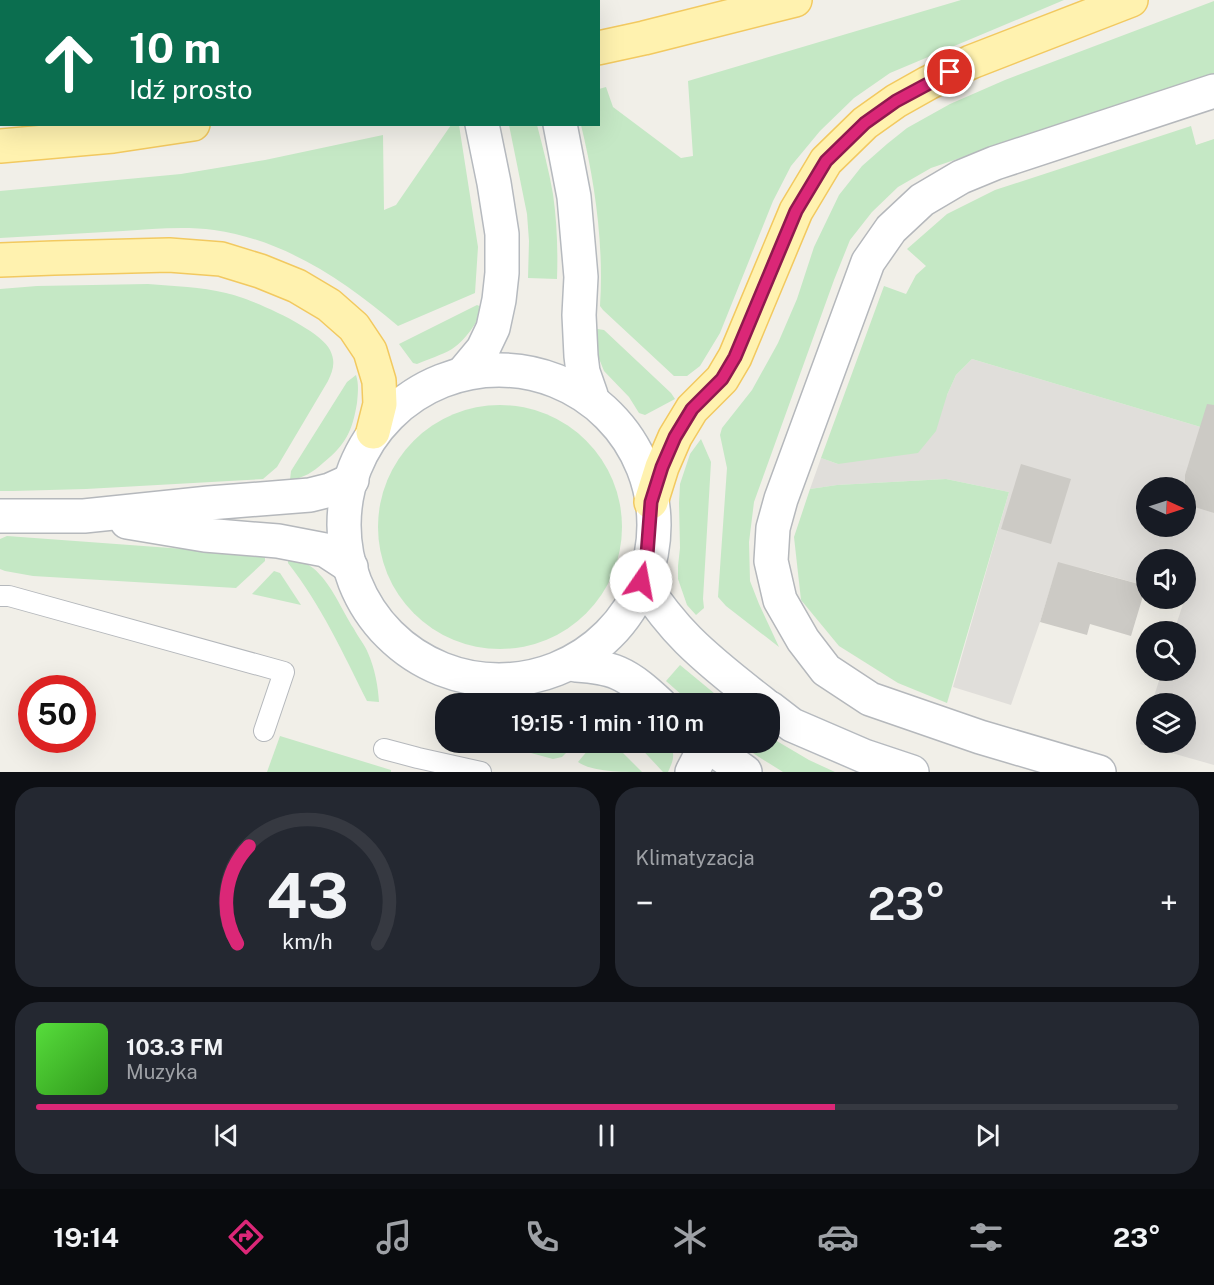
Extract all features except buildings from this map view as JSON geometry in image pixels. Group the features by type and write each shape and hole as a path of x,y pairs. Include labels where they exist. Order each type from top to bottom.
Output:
{"main road":[{"path":"600,48 795,0"},
{"path":"0,260 170,255 220,259 260,271 297,286 329,305 354,327 370,351 379,381 380,404 373,432 352,480 346,505 345,533 359,594 376,621 398,644 424,662 457,676 488,680 525,679 550,675 576,665 596,649 614,631 629,608 641,581 647,555 651,502 662,467 675,437 692,409 722,379 735,357 796,211 826,161 865,123 896,101 928,83 971,62 1131,0"},
{"path":"1099,772 980,737 870,699 826,670 803,640 780,600 771,561 773,528 784,491 868,262 891,229 922,200 961,177 995,163 1214,91"},
{"path":"0,146 113,136 180,126"},
{"path":"463,373 483,349 493,328 502,273 502,234 482,126"},
{"path":"560,126 574,197 581,277 579,315 581,356 583,372 591,395"},
{"path":"373,432 397,407 419,391 463,373 490,368 535,371 564,381 591,395 611,413 630,437 642,465 651,502"},
{"path":"0,516 84,516 209,502 310,495 330,490 352,480"},
{"path":"84,516 205,535 278,542 325,550 351,567"},
{"path":"641,581 661,610 688,640 750,693"},
{"path":"576,665 618,673 648,693"},
{"path":"780,716 792,725 864,756 912,772"},
{"path":"700,753 745,772"}],"lane":[{"path":"0,596 9,596 284,672 264,731"},
{"path":"384,748 481,772"}],"shaded area":[{"path":"972,359 1214,431 1214,765 1172,753 1196,753 1196,693 1155,693 1159,681 1196,681 1196,621 1177,621 1181,609 1196,609 1196,549 1136,549 1136,583 1089,570 1083,591 1052,583 1011,705 953,687 1009,492 946,479 837,485 810,489 821,458 838,464 947,395 956,375"}],"green space":[{"path":"961,0 1064,0 890,73 854,98 820,131 791,166 773,201 720,333 700,366 687,376 674,376 600,306 601,260 597,214 581,126 600,126 600,89 606,87 613,107 681,158 693,156 688,81"},
{"path":"1214,1 1214,74 931,168 898,187 872,212 850,240 754,502 749,542 750,581 779,647 726,606 718,597 727,468 720,435 722,428 752,390 778,343 797,299 814,247 839,195 862,166 887,144 907,128 950,104 1005,80"},
{"path":"450,126 459,126 478,247 475,293 398,326 357,293 313,265 265,243 240,235 214,230 180,228 0,238 0,191 181,174 265,160 383,135 384,210 396,205"},
{"path":"509,126 537,126 553,194 557,237 557,279 528,278 527,214"},
{"path":"1191,126 1196,145 1214,139 1214,431 972,359 956,375 936,431 918,453 838,464 821,458 884,286 906,294 916,275 926,266 907,249 947,214 995,190"},
{"path":"148,284 207,289 251,301 299,324 324,342 330,350 333,366 328,381 277,467 263,479 86,489 0,491 0,289"},
{"path":"477,305 484,308 474,325 467,336 448,351 417,364 413,363 399,344"},
{"path":"591,328 604,330 675,399 645,415 639,413 629,397 604,371 594,346"},
{"path":"356,375 357,403 347,437 337,450 316,469 290,480 291,471 347,382"},
{"path":"500,405 524,408 547,415 568,426 586,441 601,459 612,480 619,503 622,527 619,551 612,574 601,595 586,613 568,628 547,639 524,646 500,649 476,646 453,639 432,628 414,613 399,595 388,574 381,551 378,527 381,503 388,480 399,459 414,441 432,426 453,415 476,408"},
{"path":"701,439 711,462 704,608 696,615 687,605 678,579 679,503 680,484 690,454"},
{"path":"946,479 1009,492 947,703 898,683 839,646 801,600 794,537 810,489 837,485"},
{"path":"7,536 265,555 265,561 236,588 33,576 0,569 0,539"},
{"path":"288,556 313,568 331,589 368,653 376,678 379,702 367,701 321,612 288,563"},
{"path":"274,571 280,573 301,605 252,594"},
{"path":"680,665 714,693 680,693 666,681"},
{"path":"280,736 391,770 391,772 267,772"},
{"path":"780,743 835,772 783,772 754,753 780,753"},
{"path":"531,753 566,753 562,757 553,759"},
{"path":"586,753 623,753 642,772 599,770 578,762"},
{"path":"645,753 673,753 668,772 663,772"}],"route":[{"path":"641,581 650,533 651,502 662,467 675,437 692,409 722,379 735,357 796,211 826,161 865,123 896,101 950,72"}]}
